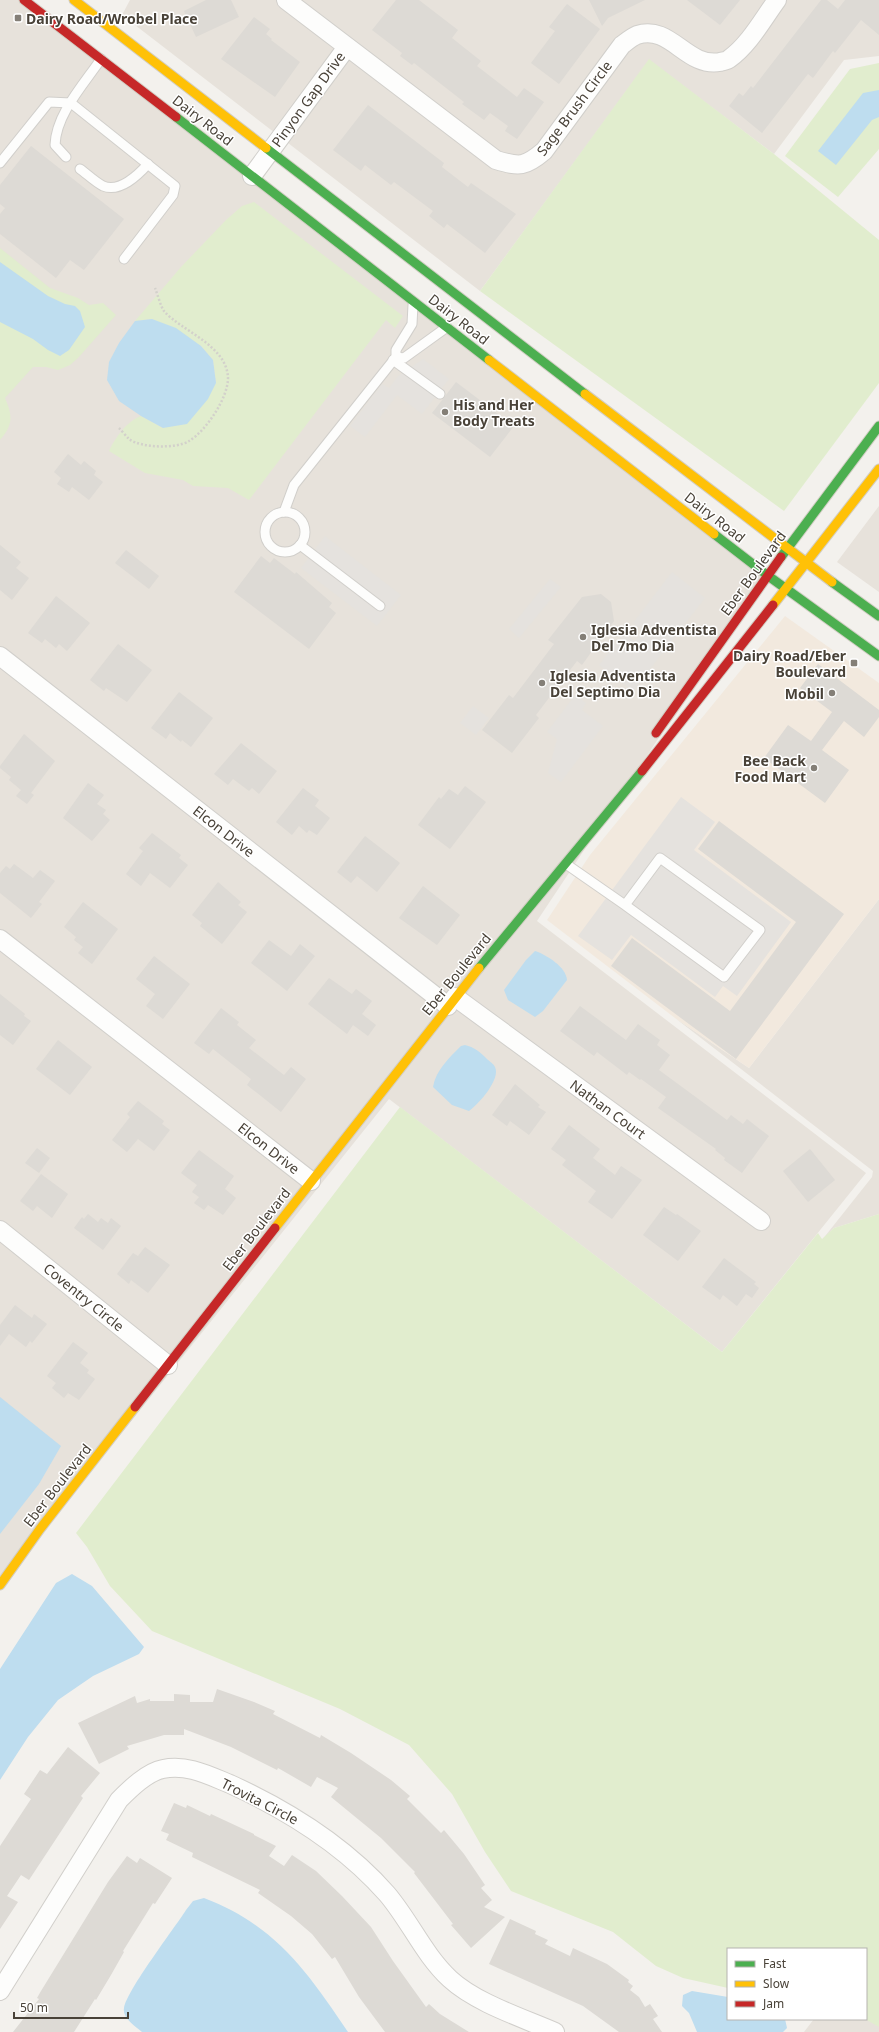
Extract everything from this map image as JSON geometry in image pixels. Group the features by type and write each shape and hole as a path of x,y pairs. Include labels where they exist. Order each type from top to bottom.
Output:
{"street":[{"name":"Dairy Road","path":"24,0 767,575 879,656"},
{"name":"Dairy Road","path":"74,0 269,152 806,564 879,616"},
{"name":"Sage Brush Circle","path":"286,0 496,160 515,166 531,162 544,151 622,45 637,35 654,33 669,39 695,59 714,63 728,60 742,46 777,0"},
{"name":"Pinyon Gap Drive","path":"252,176 347,47"},
{"name":"Eber Boulevard","path":"648,743 767,575 879,426"},
{"name":"Eber Boulevard","path":"0,1585 40,1529 451,1001 674,732 879,469"},
{"name":"Elcon Drive","path":"0,656 451,1001"},
{"name":"Eber Boulevard","path":"539,894 616,787"},
{"name":"Elcon Drive","path":"0,939 311,1181"},
{"name":"Nathan Court","path":"451,1001 761,1221"},
{"name":"Coventry Circle","path":"0,1230 168,1365"},
{"name":"Trovita Circle","path":"0,1990 119,1800 139,1781 162,1769 195,1770 264,1799 314,1829 350,1856 388,1895 430,1957 460,1988 555,2032"}],"lane":[{"path":"66,157 55,145 56,132 71,103 101,59"},
{"path":"0,163 48,102 71,103 175,186 173,195 124,259"},
{"path":"80,169 103,186 118,187 136,177 148,164"},
{"path":"284,512 294,485 395,359 396,350 412,324 413,301"},
{"path":"395,359 404,358 447,327"},
{"path":"395,359 440,394"},
{"path":"284,512 297,516 302,521 305,534 300,545 294,550 281,552 275,550 266,540 265,527 272,516 284,512"},
{"path":"300,545 380,606"},
{"path":"564,863 724,977 760,930 660,858 625,905"}],"path":[{"path":"119,428 130,440 146,445 171,446 189,441 211,420 223,399 228,377 223,360 207,343 164,311 155,288"}],"shaded area":[{"path":"0,0 24,0 767,575 537,921 866,1173 722,1352 389,1099 0,1585"},
{"path":"130,0 879,0 879,56 844,60 774,154 649,60 480,291 122,15"},
{"path":"423,359 449,379 422,414 397,395 365,437 350,426 382,384 389,388 398,376"},
{"path":"879,506 879,592 837,562"},
{"path":"325,536 401,595 377,626 301,568"},
{"path":"672,572 705,598 633,691 599,665 624,633 635,641 643,631 633,623"},
{"path":"550,579 561,587 519,638 509,629"},
{"path":"785,616 879,683 879,899 749,1068 675,1018 547,920 590,855"},
{"path":"575,695 586,703 582,710 603,726 561,782 548,773 557,739 547,732"},
{"path":"473,706 489,718 476,735 460,723"},
{"path":"681,797 715,822 694,850 791,922 737,996 723,986 715,997 631,935 612,960 578,936"},
{"path":"879,899 879,1214 834,1228 822,1240 872,1177 873,1171 675,1018 749,1068"},
{"path":"879,1937 879,2032 804,2032 813,2020 867,2020"}],"green space":[{"path":"649,59 774,154 879,240 879,383 784,511 480,291"},
{"path":"879,63 879,149 838,197 785,156 850,69"},
{"path":"254,202 403,316 395,328 386,320 249,500 228,488 193,486 183,480 145,473 109,451 122,430 136,418 141,416 163,428 216,383 213,360 201,346 152,319 135,321 181,267 226,220 242,206"},
{"path":"0,248 50,288 78,298 89,305 103,303 116,315 70,365 58,370 46,367 33,367 5,398 9,410 10,420 7,430 0,440"},
{"path":"400,1107 722,1352 818,1233 822,1239 834,1228 879,1214 879,2027 867,2020 867,1948 727,1948 727,1988 683,1978 656,1966 613,1932 511,1891 485,1852 452,1794 409,1745 340,1709 152,1631 110,1586 87,1547 76,1533"}],"water":[{"path":"879,90 879,117 872,120 836,165 818,151 863,93"},
{"path":"0,262 48,296 65,304 75,306 80,311 85,327 69,350 60,356 48,350 33,339 0,322"},
{"path":"152,319 176,328 201,346 213,360 216,383 208,399 187,424 163,428 141,416 119,401 107,380 109,362 119,343 135,321"},
{"path":"535,951 545,955 560,966 566,975 567,980 543,1011 535,1017 508,1000 504,990 526,960"},
{"path":"465,1045 474,1048 494,1065 496,1072 495,1078 488,1091 469,1111 452,1105 433,1087 440,1070 461,1046"},
{"path":"0,1397 61,1446 39,1484 0,1534"},
{"path":"72,1574 92,1586 144,1647 139,1654 93,1676 58,1700 28,1737 0,1780 0,1669 56,1583"},
{"path":"204,1898 229,1909 251,1922 270,1936 303,1970 348,2032 142,2032 133,2024 125,2015 124,2008 133,1988 193,1901"},
{"path":"692,1991 727,1997 727,2020 785,2020 787,2028 783,2032 697,2032 689,2013 682,2006 683,1995"}],"building":[{"path":"206,0 231,0 239,17 196,37 184,11"},
{"path":"396,0 419,0 458,30 452,38 481,61 477,66 517,97 524,88 544,102 517,139 505,131 508,126 490,113 484,120 462,104 464,102 414,63 412,65 400,56 402,53 372,30"},
{"path":"589,0 645,0 608,18 602,26"},
{"path":"687,0 740,0 720,25"},
{"path":"821,0 827,0 838,9 845,0 879,0 879,35 861,20 835,53 833,51 813,78 808,74 762,133 729,106 739,93 743,96 751,86 753,88"},
{"path":"567,4 600,29 559,84 531,63 555,31 549,27"},
{"path":"254,17 270,29 266,34 272,39 271,40 300,62 275,97 221,59"},
{"path":"368,105 444,163 442,167 468,187 471,183 516,214 485,253 447,224 444,228 429,216 433,211 394,182 391,185 365,165 361,171 333,150"},
{"path":"31,146 124,219 84,270 70,260 56,278 0,234 0,214 5,208 0,204 0,185"},
{"path":"456,382 514,426 490,457 432,413"},
{"path":"68,454 81,465 84,461 96,471 94,475 103,482 89,500 72,487 69,492 57,484 61,478 54,472"},
{"path":"0,545 21,562 16,568 29,578 12,600 0,590"},
{"path":"126,550 159,576 149,589 115,563"},
{"path":"261,556 270,563 274,558 295,574 296,572 332,603 329,607 336,613 309,649 234,592"},
{"name":"Iglesia Adventista Del Septimo Dia","path":"601,594 611,602 614,621 582,665 577,661 536,715 539,718 512,753 482,730 509,695 513,698 554,644 548,640 582,597"},
{"path":"56,596 90,623 67,651 59,644 56,648 45,639 42,643 28,633"},
{"path":"118,644 152,670 127,702 106,688 104,691 90,680"},
{"path":"818,664 879,710 879,717 864,737 844,721 822,750 849,770 825,803 764,758 788,725 811,741 832,712 800,688"},
{"path":"179,692 213,718 191,747 182,740 181,742 170,733 166,739 151,728"},
{"path":"24,734 55,761 31,793 34,795 27,804 16,796 21,790 9,780 11,777 0,768"},
{"path":"241,743 277,771 259,794 252,788 249,791 233,779 228,785 214,774"},
{"path":"88,783 104,795 97,804 106,810 103,814 110,820 92,841 63,818"},
{"path":"465,786 486,802 450,849 418,825 439,797 441,799 449,789 458,795"},
{"path":"303,788 319,800 315,806 330,818 317,835 309,830 307,833 299,826 292,835 276,822"},
{"path":"719,821 844,914 736,1059 611,966 632,938 730,1011 796,922 698,849"},
{"path":"152,833 181,855 179,858 188,865 170,888 150,873 141,886 126,874 143,851 139,848"},
{"path":"365,836 400,863 377,892 357,876 351,883 337,872"},
{"path":"14,864 33,878 40,870 55,881 39,902 42,904 31,918 0,893 0,873 6,866 10,869"},
{"path":"218,882 241,902 238,905 247,912 222,944 200,926 202,923 192,915"},
{"path":"423,886 460,915 437,945 399,918"},
{"path":"83,902 118,929 92,964 78,953 83,947 74,940 76,937 64,927"},
{"path":"269,940 291,956 300,944 315,956 287,991 251,963"},
{"path":"154,956 190,984 163,1019 146,1006 155,994 136,979"},
{"path":"329,978 352,994 356,989 372,1001 362,1014 376,1025 368,1036 353,1025 347,1034 308,1004"},
{"path":"0,994 25,1014 24,1016 31,1021 13,1045 0,1035"},
{"path":"580,1006 626,1040 638,1024 660,1040 657,1045 670,1055 659,1070 727,1120 731,1115 743,1124 747,1119 769,1136 742,1173 724,1160 725,1158 715,1150 716,1149 658,1108 666,1097 629,1072 627,1075 597,1052 594,1056 560,1031"},
{"path":"221,1008 239,1022 237,1025 256,1040 249,1048 284,1075 291,1067 306,1079 281,1112 247,1085 251,1079 213,1049 209,1054 194,1043"},
{"path":"58,1040 92,1067 70,1095 36,1069"},
{"path":"515,1084 540,1105 538,1107 546,1112 529,1135 510,1121 507,1126 492,1115"},
{"path":"138,1101 164,1121 162,1124 170,1130 154,1151 138,1139 127,1152 112,1140 130,1117 127,1114"},
{"path":"569,1125 600,1149 593,1158 615,1175 621,1166 642,1180 612,1219 588,1202 596,1191 562,1165 566,1160 551,1149"},
{"path":"37,1148 50,1158 39,1173 25,1163"},
{"path":"810,1149 835,1180 808,1202 783,1171"},
{"path":"199,1150 234,1176 225,1189 236,1198 223,1215 208,1205 204,1210 194,1203 199,1197 192,1192 197,1185 181,1173"},
{"path":"41,1174 68,1194 52,1218 37,1206 33,1211 20,1201"},
{"path":"664,1207 676,1215 677,1214 701,1231 678,1261 643,1235"},
{"path":"88,1214 98,1222 101,1218 108,1223 111,1218 121,1226 103,1250 74,1228 82,1217 84,1219"},
{"path":"145,1247 170,1265 148,1293 131,1280 129,1284 117,1274 133,1253 138,1256"},
{"path":"724,1258 756,1282 754,1284 759,1288 752,1298 746,1294 737,1306 723,1295 720,1300 702,1287"},
{"path":"15,1305 32,1318 34,1314 47,1324 32,1343 30,1341 26,1347 9,1334 0,1346 0,1325"},
{"path":"73,1342 88,1353 80,1363 89,1370 87,1373 95,1379 79,1400 68,1393 64,1398 52,1388 56,1383 47,1376"},
{"path":"217,1689 275,1711 273,1714 320,1738 321,1735 391,1780 410,1796 407,1799 441,1833 444,1830 464,1854 485,1885 481,1888 492,1900 484,1907 505,1917 471,1948 451,1925 453,1924 414,1873 415,1872 381,1838 331,1797 338,1788 317,1777 311,1787 278,1768 277,1770 231,1747 184,1729 184,1735 164,1735 127,1746 129,1749 99,1764 78,1723 135,1696 137,1703 150,1699 150,1701 174,1701 174,1694 190,1695 190,1702 213,1702"},
{"path":"68,1747 100,1773 81,1796 83,1798 29,1880 21,1875 7,1896 18,1902 0,1929 0,1846 31,1799 24,1794 40,1770 47,1774"},
{"path":"174,1803 186,1808 187,1805 210,1816 211,1814 276,1846 269,1856 284,1866 292,1855 316,1871 371,1927 426,2007 429,2004 440,2014 469,2032 385,2032 359,1997 335,1957 332,1959 312,1934 291,1916 258,1893 260,1890 192,1857 193,1853 166,1840 169,1834 161,1831"},
{"path":"127,1856 137,1863 140,1858 172,1878 155,1904 153,1903 123,1951 124,1952 96,2000 95,1999 74,2032 13,2032 39,1999 37,1998 41,1991 108,1882"},
{"path":"510,1919 536,1931 535,1934 548,1940 545,1944 570,1956 573,1948 607,1964 629,1980 628,1982 633,1986 630,1990 639,1997 645,2007 650,2004 658,2016 653,2019 662,2032 619,2032 583,2006 489,1964"}],"traffic: fast":[{"path":"176,117 489,360"},
{"path":"266,148 585,394"},
{"path":"781,557 879,426"},
{"path":"714,534 767,575 879,656"},
{"path":"832,582 879,616"},
{"path":"479,968 642,771"}],"traffic: slow":[{"path":"74,0 266,148"},
{"path":"489,360 714,534"},
{"path":"585,394 832,582"},
{"path":"773,605 879,469"},
{"path":"275,1228 479,968"},
{"path":"0,1585 40,1529 135,1407"}],"traffic: jam":[{"path":"24,0 176,117"},
{"path":"656,733 781,557"},
{"path":"642,771 773,605"},
{"path":"135,1407 275,1228"}],"place":[{"name":"Dairy Road/Wrobel Place","path":"18,18"},
{"name":"His and Her Body Treats","path":"445,412"},
{"name":"Iglesia Adventista Del 7mo Dia","path":"583,637"},
{"name":"Dairy Road/Eber Boulevard","path":"854,663"},
{"name":"Iglesia Adventista Del Septimo Dia","path":"542,683"},
{"name":"Mobil","path":"832,693"},
{"name":"Bee Back Food Mart","path":"814,768"}]}
